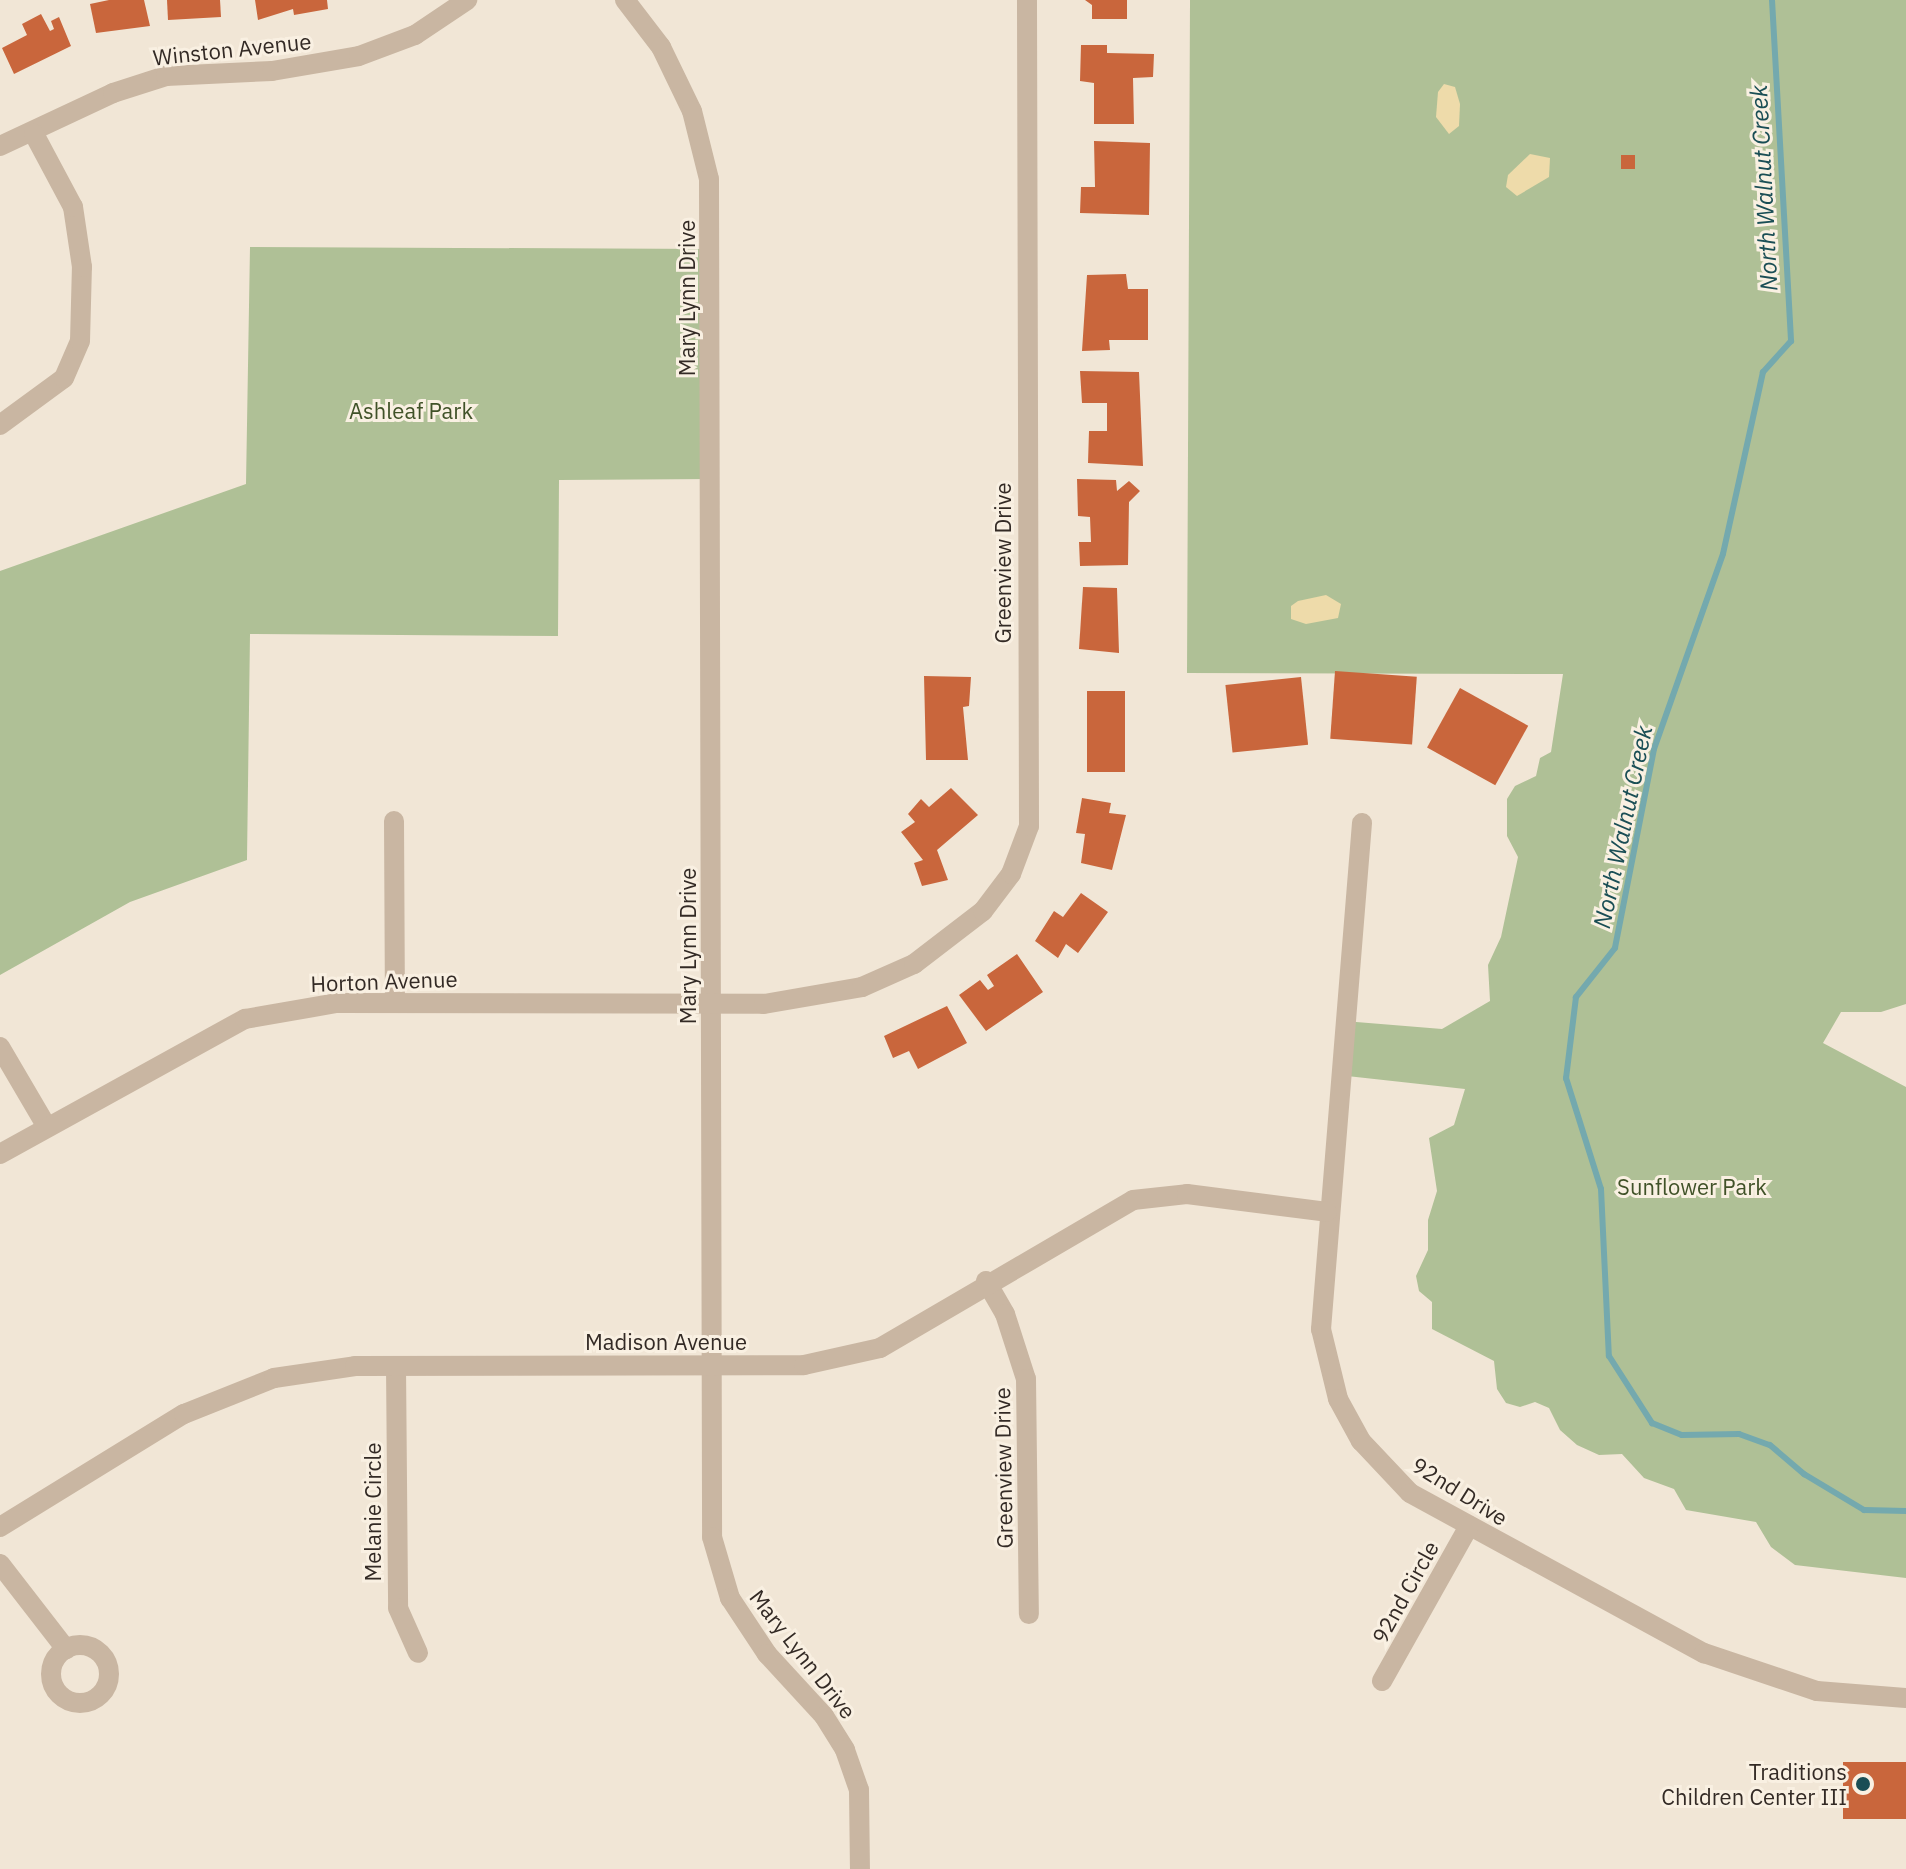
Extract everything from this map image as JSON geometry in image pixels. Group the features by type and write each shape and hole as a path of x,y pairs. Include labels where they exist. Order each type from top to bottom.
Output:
{"street":[{"name":"Winston Avenue","path":"0,146 34,134 113,93 166,76 272,71 359,56 415,35 467,0"},
{"name":"Mary Lynn Drive","path":"625,0 661,47 692,111 709,179 711,1366 716,1558 730,1598 767,1654 824,1716 845,1750 859,1790 860,1869"},
{"name":"Greenview Drive","path":"804,998 862,987 914,964 962,931 1011,874 1029,826 1027,0"},
{"path":"0,425 64,378 80,341 82,267 73,207 34,134"},
{"path":"394,821 395,1002"},
{"name":"92nd Drive","path":"1362,823 1327,1212 1321,1329 1338,1399 1361,1441 1392,1477 1469,1526 1704,1653 1771,1679 1827,1692 1906,1698"},
{"name":"Horton Avenue","path":"0,1154 245,1019 337,1003 712,1004 804,998"},
{"path":"0,1047 47,1127"},
{"name":"Madison Avenue","path":"0,1527 184,1414 235,1390 314,1370 396,1366 804,1365 880,1348 986,1281 1104,1213 1159,1195 1327,1212"},
{"name":"Greenview Drive","path":"986,1281 1005,1314 1026,1379 1029,1614"},
{"name":"Melanie Circle","path":"396,1366 398,1608 418,1653"},
{"name":"92nd Circle","path":"1382,1681 1469,1526"},
{"path":"0,1564 66,1649"}],"green space":[{"name":"Sunflower Park","path":"1190,0 1906,0 1906,1004 1881,1012 1841,1012 1823,1043 1906,1087 1906,1578 1795,1565 1771,1547 1756,1522 1686,1510 1674,1489 1644,1478 1622,1454 1599,1455 1577,1445 1560,1430 1549,1408 1535,1402 1520,1407 1506,1403 1497,1389 1494,1361 1432,1329 1432,1302 1419,1291 1416,1276 1428,1250 1428,1220 1437,1191 1429,1138 1454,1125 1465,1089 1338,1075 1344,1021 1442,1029 1490,1001 1488,965 1501,937 1518,857 1507,836 1507,799 1515,786 1536,776 1540,758 1551,752 1563,674 1187,673"},
{"name":"Ashleaf Park","path":"250,247 712,249 712,479 559,480 558,636 250,634 247,860 130,902 0,975 0,571 246,484"}],"sand":[{"path":"1444,84 1455,87 1460,104 1459,126 1449,134 1436,117 1438,92"},
{"path":"1530,154 1550,158 1549,177 1517,196 1506,187 1508,175"},
{"path":"1326,595 1341,604 1338,618 1306,624 1291,619 1291,606 1298,601"}],"building":[{"path":"109,0 144,0 150,26 96,33 90,4"},
{"path":"167,0 220,0 221,17 168,20"},
{"path":"255,0 327,0 328,9 294,15 293,9 258,20"},
{"path":"1085,0 1127,0 1127,19 1092,19 1092,5"},
{"path":"41,14 50,31 54,29 51,21 59,17 71,46 14,74 2,48 27,35 22,24"},
{"path":"1081,45 1107,45 1107,53 1154,54 1153,77 1133,78 1134,124 1094,124 1094,83 1080,81"},
{"path":"1094,141 1150,143 1149,215 1080,213 1081,187 1095,187"},
{"path":"1621,155 1635,155 1635,169 1621,169"},
{"path":"1126,274 1128,289 1148,289 1148,340 1109,340 1110,350 1082,351 1087,275"},
{"path":"1080,371 1139,372 1143,466 1088,463 1089,431 1107,431 1107,403 1082,403"},
{"path":"1077,479 1116,480 1117,491 1129,481 1140,491 1129,502 1128,565 1080,566 1079,542 1091,542 1090,517 1078,516"},
{"path":"1083,587 1117,588 1119,653 1079,649"},
{"path":"1335,671 1417,677 1412,745 1330,739"},
{"path":"924,676 971,677 969,706 963,707 968,760 926,760"},
{"path":"1301,677 1308,745 1233,753 1225,685"},
{"path":"1460,688 1528,726 1495,785 1427,747"},
{"path":"1087,691 1125,691 1125,772 1087,772"},
{"path":"951,788 978,815 937,850 948,880 922,886 914,863 923,860 901,832 915,822 908,814 921,799 929,807"},
{"path":"1082,798 1111,803 1109,813 1126,815 1112,870 1081,863 1085,834 1076,833"},
{"path":"1081,893 1108,912 1078,953 1066,944 1058,958 1035,941 1054,911 1063,917"},
{"path":"1017,954 1043,992 986,1031 959,995 980,980 988,990 994,986 987,975"},
{"path":"947,1006 967,1043 918,1069 909,1051 893,1058 884,1036"},
{"path":"1843,1762 1906,1762 1906,1819 1843,1819"}],"waterway":[{"name":"North Walnut Creek","path":"1772,0 1791,341 1763,372 1723,554 1654,749 1615,948 1576,997 1566,1078 1601,1189 1609,1356 1652,1423 1682,1435 1739,1434 1770,1445 1804,1474 1864,1510 1906,1511"}],"place":[{"name":"Traditions Children Center III","path":"1863,1784"}]}
